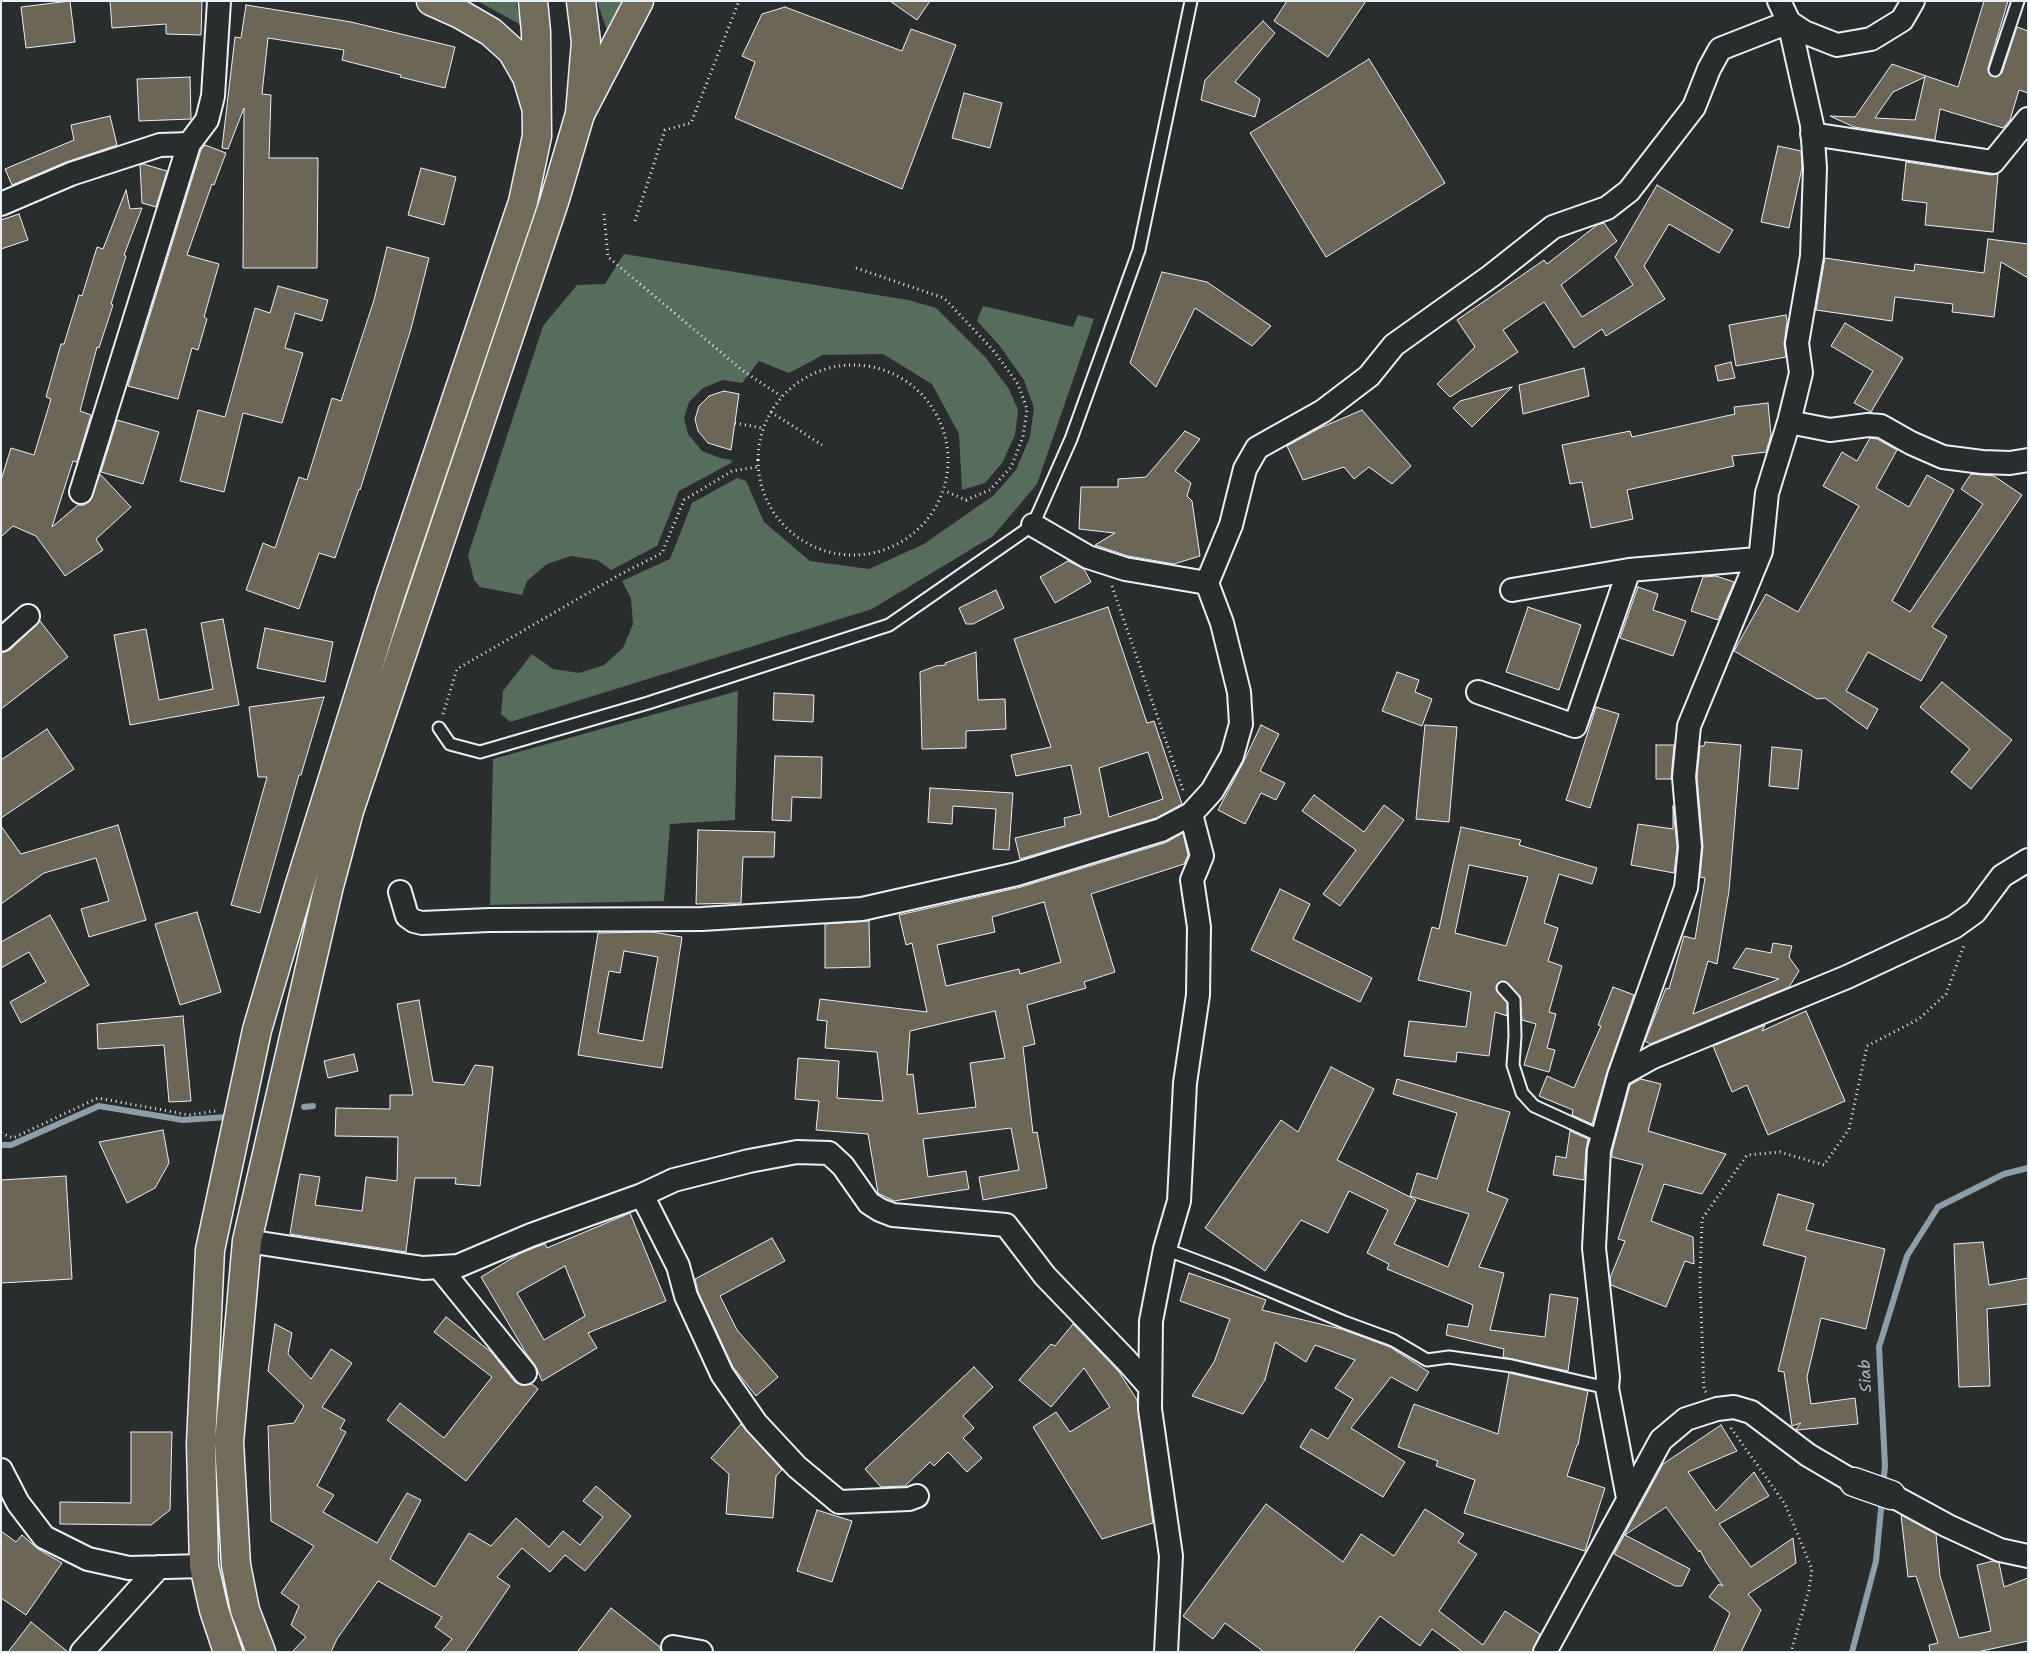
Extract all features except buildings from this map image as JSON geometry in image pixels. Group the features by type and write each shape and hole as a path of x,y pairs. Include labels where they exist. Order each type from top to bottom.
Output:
{"main road":[{"path":"431,1 460,14 491,32 512,52 527,77 536,107"},
{"path":"260,1652 245,1610 236,1564 229,1442 247,1240 313,888 391,593 523,202 537,136 536,32 533,1"},
{"path":"580,114 586,42 581,1"},
{"path":"228,1652 214,1610 204,1566 201,1444 210,1250 257,1030 313,888 349,811 554,202 580,114 638,1"}],"street":[{"path":"81,492 189,144 207,120 213,96 219,1"},
{"path":"1628,1498 1607,1388 1608,1376 1594,1248 1599,1150 1618,1076 1686,888 1690,847 1684,777 1689,726 1761,552 1767,493 1789,422 1801,373 1797,343 1812,256 1815,168 1812,134 1789,22 1779,1"},
{"path":"1789,22 1804,32 1836,45 1871,39 1902,20 1913,1"},
{"path":"400,892 407,916 414,921 422,923 489,920 702,919 862,909 1017,874 1161,830 1191,814 1212,791 1232,756 1242,724 1239,692 1222,623 1208,584 1231,525 1245,470 1257,448 1323,411 1362,382 1394,346 1491,276 1553,227 1607,208 1629,191 1694,107 1709,69 1720,49 1789,22"},
{"path":"1812,134 1993,162 2028,119"},
{"path":"1,204 70,174 160,146 189,144"},
{"path":"1789,422 1830,430 1868,425 1881,426 1911,443 1943,457 1982,462 2010,463 2028,460"},
{"path":"1033,525 1088,557 1125,569 1208,584"},
{"path":"1512,590 1629,570 1757,559"},
{"path":"1478,692 1575,726 1629,570"},
{"path":"1,640 28,616"},
{"path":"1166,1652 1171,1556 1150,1410 1149,1386 1151,1321 1165,1249 1178,1201 1185,1083 1198,994 1199,927 1192,880 1202,856 1191,814"},
{"path":"1618,1076 1653,1057 1847,977 1954,927 1975,912 2002,876 2028,860"},
{"path":"247,1240 423,1268 458,1266 531,1235 642,1195 674,1180 749,1161 797,1152 830,1153 843,1166 869,1203 880,1210 893,1215 1006,1226 1045,1276 1149,1386"},
{"path":"642,1195 678,1266 686,1296 722,1374 756,1423 797,1467 839,1502 909,1499 917,1496"},
{"path":"439,1267 525,1373"},
{"path":"1545,1652 1661,1440 1686,1419 1718,1409 1734,1407 1751,1412 1808,1455 1854,1482 1891,1495 1948,1526 2000,1550 2028,1556"},
{"path":"1,1470 18,1503 44,1537 88,1559 128,1568 204,1566"},
{"path":"82,1652 159,1567"},
{"path":"672,1647 701,1652"}],"lane":[{"path":"439,728 450,744 480,752 648,703 888,625 1033,525 1071,439 1139,250 1191,1"},
{"path":"1995,70 2018,1"},
{"path":"1502,988 1514,1000 1515,1036 1513,1065 1522,1093 1534,1106 1602,1137"},
{"path":"1165,1249 1392,1340 1428,1360 1449,1357 1512,1366 1607,1388"}],"path":[{"path":"635,221 665,130 691,122 739,1"},
{"path":"604,214 608,257 742,370 781,396"},
{"path":"856,268 944,298 993,350 1018,384 1027,409 1023,437 1010,467 990,490 966,500 945,490"},
{"path":"877,366 923,392 948,438 945,490 916,534 868,556 815,549 774,516 757,466 762,428 781,396 825,367 877,366"},
{"path":"771,412 822,445"},
{"path":"735,423 762,428"},
{"path":"439,728 457,669 610,580 662,553 684,500 732,471 757,466"},
{"path":"1103,562 1191,814"},
{"path":"1791,1652 1809,1590 1812,1569 1785,1504 1704,1390 1700,1281 1702,1218 1747,1155 1780,1152 1824,1165 1848,1129 1867,1046 1919,1019 1946,994 1975,912"},
{"path":"1,1133 13,1138 98,1098 189,1115 241,1107"}],"green space":[{"path":"477,1 516,1 521,25 479,2"},
{"path":"597,1 623,1 607,31"},
{"path":"624,254 908,300 936,308 986,358 1009,389 1018,410 1015,435 1002,463 985,483 962,490 959,434 932,384 883,354 823,355 789,373 759,361 742,383 723,380 703,388 689,402 684,418 688,434 702,451 720,458 732,460 731,463 679,491 657,546 611,570 597,560 571,556 547,564 527,581 522,595 480,587 474,580 468,555 543,326 577,285 605,284"},
{"path":"983,306 1073,327 1078,315 1094,319 1037,484 993,536 872,609 510,722 501,714 503,691 532,654 553,669 579,673 604,665 623,648 633,624 631,598 622,581 670,559 692,503 737,478 746,481 764,522 810,561 869,569 924,544 994,495 1016,470 1030,437 1034,408 1024,380 999,345 977,321"},
{"path":"738,691 735,820 670,824 664,901 490,905 493,759"}],"waterway":[{"path":"1,1145 11,1145 99,1106 183,1120 227,1117"},
{"path":"304,1107 313,1106"},
{"name":"Siab","path":"1883,1486 1885,1466 1879,1347 1907,1256 1938,1207 2004,1174 2028,1168"},
{"name":"Siab","path":"1852,1652 1876,1561 1882,1499"}]}
